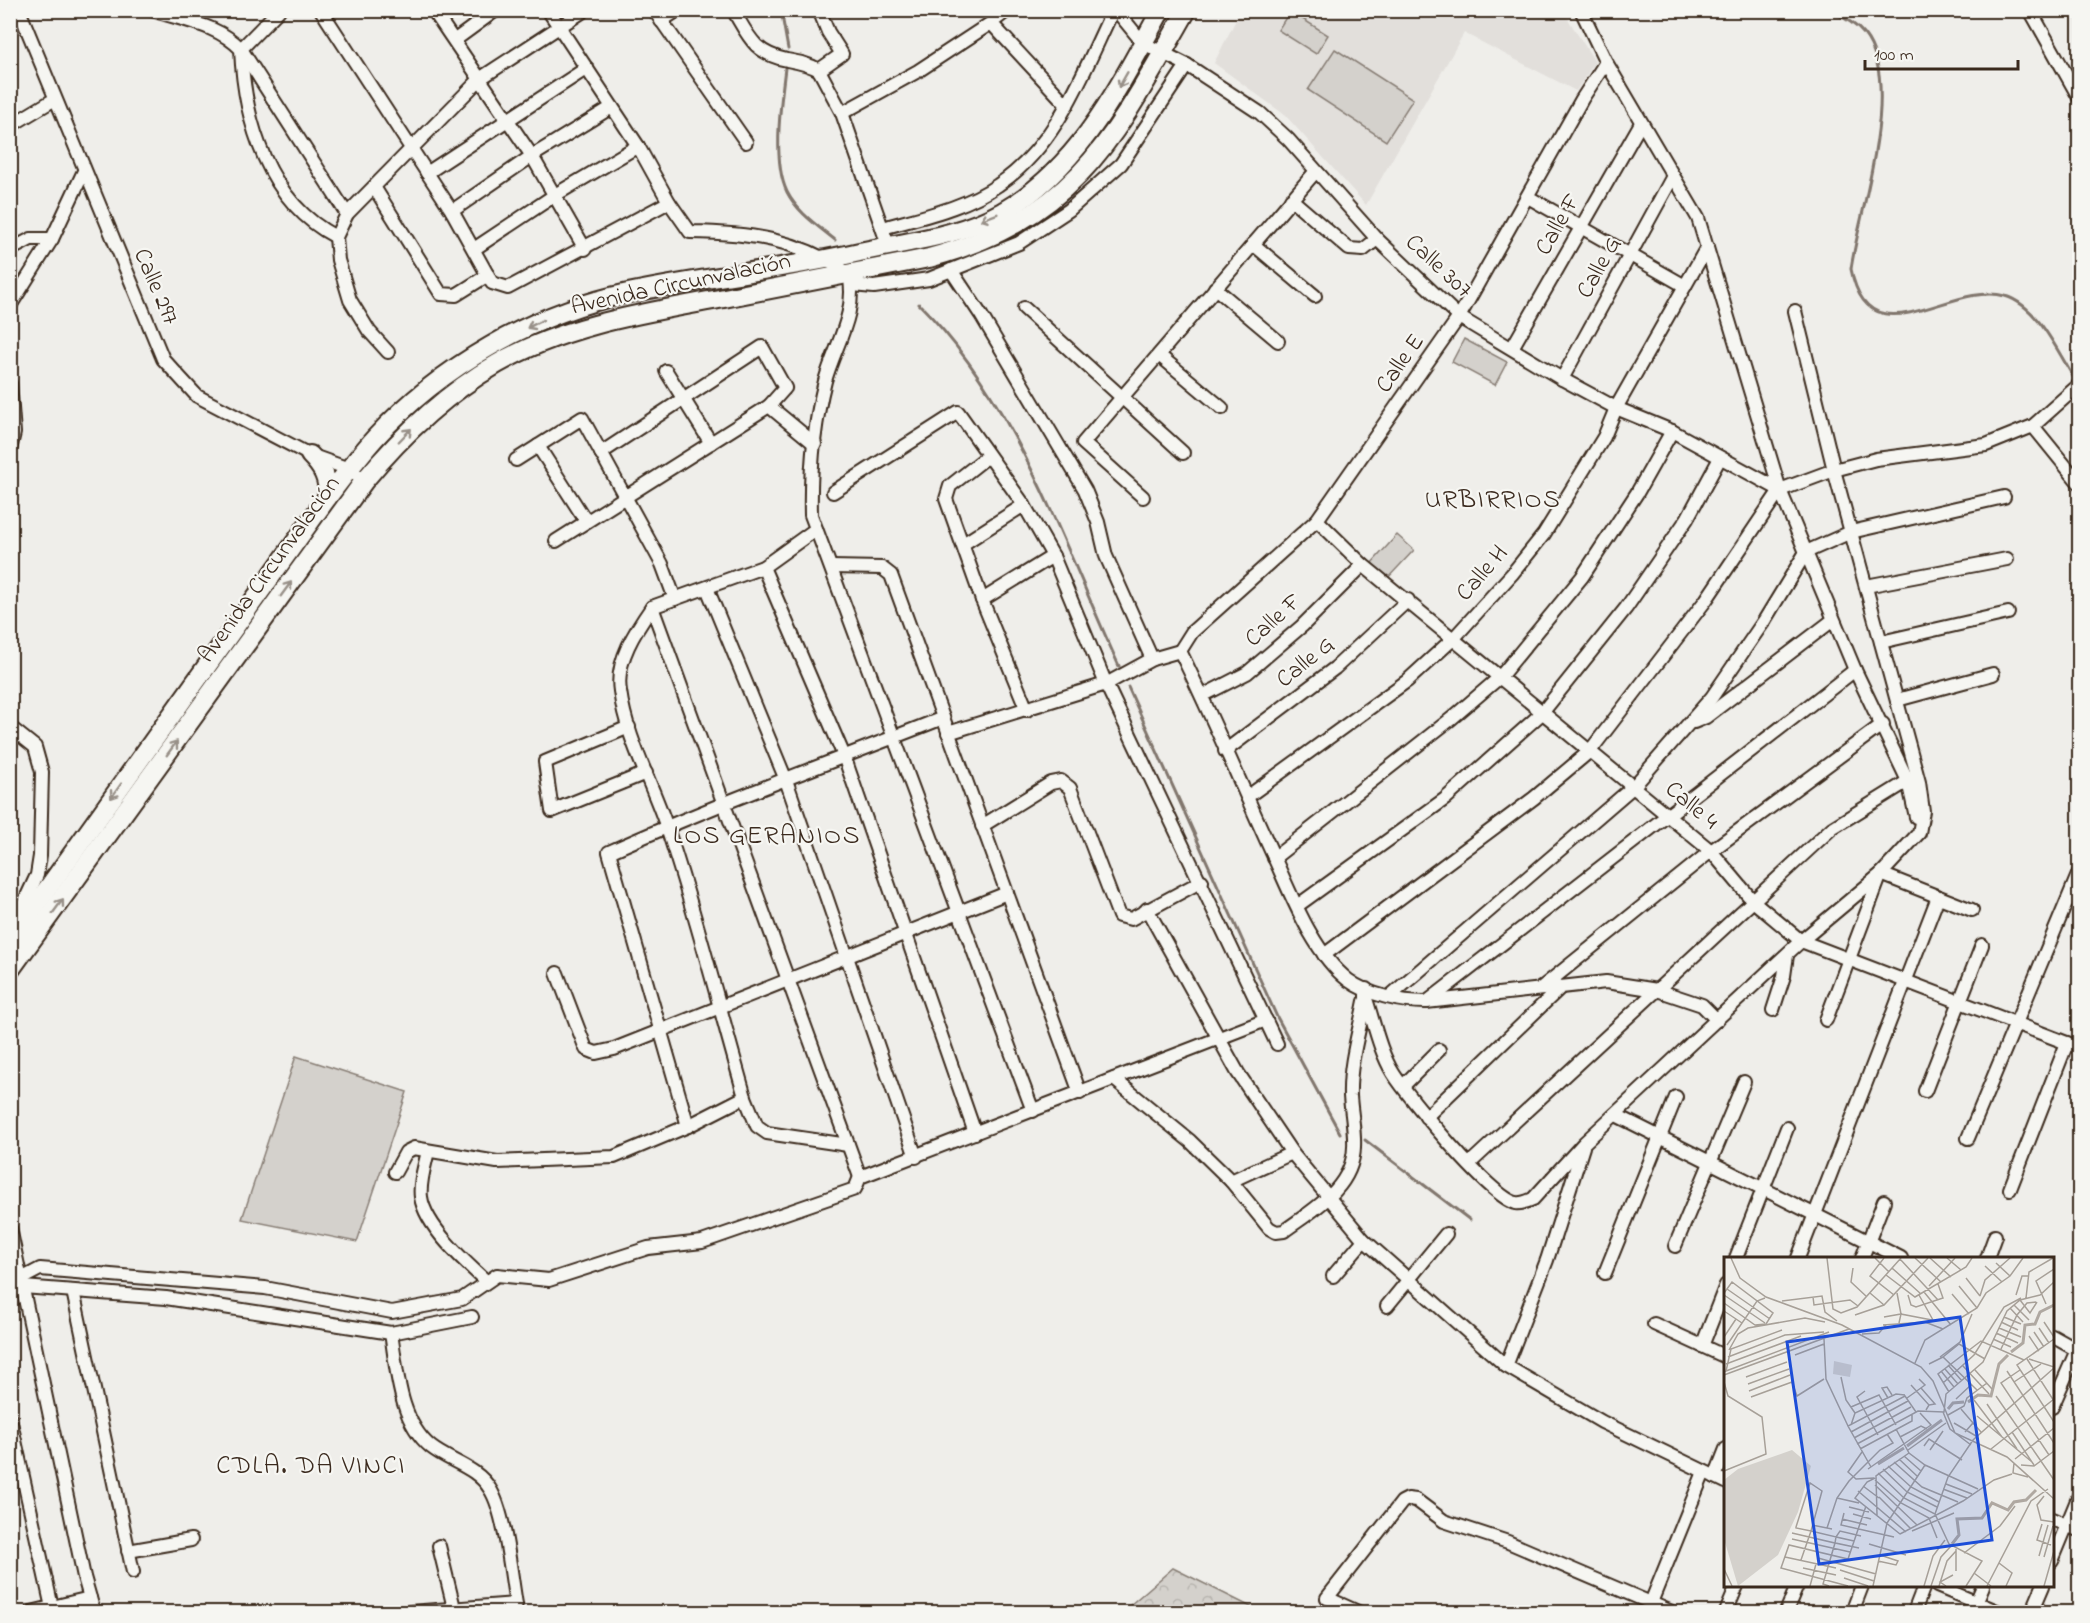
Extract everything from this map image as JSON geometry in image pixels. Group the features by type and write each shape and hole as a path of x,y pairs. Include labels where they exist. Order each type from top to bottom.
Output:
{"highway":[{"name":"Avenida Circunvalación","path":"10,941 135,762 229,637 349,469 374,439 434,384 494,344 549,317 626,293 827,259 885,237 944,234 1001,212 1044,182 1102,117 1161,10"},
{"name":"Avenida Circunvalación","path":"10,970 364,481 411,429 442,401 497,364 552,338 626,316 851,280 966,248 1006,231 1055,198 1095,159 1120,125 1187,10"},
{"path":"310,455 325,474 327,498"}],"street":[{"path":"10,15 19,10"},
{"name":"Calle 297","path":"19,10 150,331 168,366 197,396 310,455 349,469 364,481"},
{"path":"152,10 203,24 230,37 241,50 347,214"},
{"path":"279,10 241,50 242,71 251,122 266,166 292,203 323,230 336,237"},
{"path":"321,10 452,211 492,283 508,288 585,249 669,202"},
{"path":"433,10 508,118 585,249"},
{"path":"455,40 496,10"},
{"path":"548,10 638,146 669,202 690,232 740,233 779,239 827,259 851,280 874,287 929,279 1019,243 1068,210 1121,164 1187,64"},
{"path":"388,352 369,331 350,300 338,261 336,237 347,214 481,78 585,10"},
{"path":"678,10 658,16 746,142"},
{"path":"733,10 757,48 772,57 813,66 819,70 842,113 885,237 998,186 1030,159 1067,105 1114,10"},
{"path":"819,10 828,32 842,54 819,70"},
{"path":"842,113 918,71 1008,10"},
{"name":"Calle 307","path":"1114,10 1143,43 1187,64 1260,112 1288,139 1377,238 1459,317 1562,379 1616,408 1672,431 1780,490"},
{"path":"1581,10 1606,62 1698,218 1780,490 1833,620 1908,781 1919,833"},
{"path":"2030,10 2079,99"},
{"path":"991,23 1067,105"},
{"name":"Calle E","path":"1180,651 1192,632 1317,520 1459,317 1582,99 1606,62"},
{"path":"427,173 587,68"},
{"path":"10,126 56,99"},
{"path":"452,211 532,156 612,107"},
{"name":"Calle F","path":"1512,348 1641,123"},
{"path":"474,249 555,195 638,146"},
{"path":"10,306 52,239 84,171"},
{"path":"1143,497 1083,443 1316,171"},
{"name":"Calle G","path":"1562,379 1673,177"},
{"path":"374,187 441,294 456,295 488,275"},
{"path":"1528,197 1685,286"},
{"path":"1292,199 1349,249 1363,250 1377,238"},
{"path":"10,250 31,239 52,239"},
{"path":"1253,244 1315,296"},
{"name":"Calle H","path":"1247,797 1407,681 1454,638 1512,574 1544,534 1604,437 1616,408 1707,247"},
{"path":"951,270 981,315 1085,490 1098,522 1106,556 1152,659"},
{"path":"851,280 853,301 826,381 814,444 810,475 811,515 1033,1111"},
{"path":"1215,288 1278,340"},
{"path":"1024,308 1121,399 1183,453"},
{"path":"1366,994 1392,1072 1426,1117 1469,1164 1507,1199 1525,1203 1533,1199 1584,1143 1801,941 1881,874 1919,833 1923,811 1919,782 1834,470 1795,311"},
{"path":"556,541 769,406 785,388 762,347 601,453"},
{"path":"1159,355 1221,408"},
{"path":"666,371 711,443"},
{"path":"10,383 14,433 10,450"},
{"path":"1324,955 1534,798 1590,751 1706,600 1780,490 1834,470 1876,459 1986,445 2033,426 2079,384"},
{"path":"769,406 814,444"},
{"path":"833,492 958,412 1023,505 1053,556 1106,684 1202,881 1277,1044"},
{"path":"516,460 582,418 662,564 675,599"},
{"path":"2033,426 2079,484"},
{"path":"1274,858 1442,726 1500,676 1582,577 1637,493 1672,431"},
{"path":"537,446 586,521"},
{"path":"988,456 950,486 946,499 982,600 1027,710"},
{"path":"1297,906 1445,799 1542,713 1633,598 1687,519 1720,458"},
{"path":"1389,996 1634,786 1712,697 1758,630 1806,552 1851,532 2004,497"},
{"path":"963,544 1023,505"},
{"name":"Calle 4","path":"1317,520 1363,565 1711,850 1753,901 1801,941 2079,1048"},
{"path":"816,529 763,567 652,607 637,628 624,657 619,689 629,727 666,826 745,1097 757,1126 766,1133 848,1145"},
{"path":"982,600 1053,556"},
{"path":"1866,586 2007,559"},
{"name":"Calle F","path":"1202,696 1247,673 1302,626 1363,565"},
{"path":"763,567 844,756 975,1133"},
{"path":"831,567 882,568 891,575 1080,1093"},
{"path":"707,588 786,780 916,1157"},
{"name":"Calle G","path":"1225,752 1335,668 1408,600"},
{"path":"22,1283 40,1269 265,1288 392,1312 462,1299 497,1275 549,1281 648,1248 702,1242 855,1190 860,1177 652,607"},
{"path":"1881,642 2008,613"},
{"path":"1690,723 1706,717 1833,620"},
{"path":"948,733 1106,684 1152,659 1180,651 1297,906 1324,955 1348,980 1366,994 1389,996 1407,1002 1426,1002 1606,982 1657,990 1702,1005 1717,1020"},
{"path":"1426,1002 1855,670"},
{"path":"1897,700 1993,674"},
{"path":"688,1126 609,852 724,802 943,718"},
{"path":"1540,989 1711,850 1882,724"},
{"path":"10,727 34,747 42,772 40,856 37,875 21,909 37,935"},
{"path":"629,727 544,762 552,811 646,773"},
{"path":"1469,1164 1832,828 1908,781"},
{"path":"982,826 1054,782 1064,782 1070,788 1116,914 1125,919 1131,919 1202,881"},
{"path":"1968,1138 2079,870"},
{"path":"1881,874 1972,910"},
{"path":"1826,1020 1881,874"},
{"path":"557,973 586,1049 590,1053 614,1049 1007,893"},
{"path":"1798,1257 1938,897"},
{"path":"1147,909 1238,1073 1292,1153 1364,1240 1506,1366 1602,1422 1715,1477"},
{"path":"1925,1091 1982,945"},
{"path":"1773,1010 1784,976 1787,954"},
{"path":"1426,1117 1562,987"},
{"path":"1114,1079 1191,1141 1231,1181 1269,1227 1276,1232 1284,1231 1329,1199 1351,1170 1354,1158 1350,1095 1366,994"},
{"path":"860,1177 1266,1020"},
{"path":"2010,1189 2067,1043"},
{"path":"1403,1086 1438,1050"},
{"path":"1675,1246 1744,1082"},
{"path":"395,1172 410,1149 497,1162 590,1160 614,1157 638,1149 745,1097"},
{"path":"1605,1273 1676,1097"},
{"path":"1616,1115 1899,1257"},
{"path":"1736,1257 1787,1128"},
{"path":"1506,1366 1547,1260 1584,1143"},
{"path":"428,1151 421,1191 423,1206 454,1252 486,1281"},
{"path":"1231,1181 1292,1153"},
{"path":"1862,1257 1884,1201"},
{"path":"10,1228 93,1607"},
{"path":"1387,1306 1407,1278 1446,1234"},
{"path":"1987,1257 1995,1236"},
{"path":"1333,1276 1364,1240"},
{"path":"22,1283 73,1291 166,1298 391,1333 472,1317"},
{"path":"1702,1346 1724,1288"},
{"path":"73,1291 132,1572"},
{"path":"1654,1324 1724,1357"},
{"path":"391,1333 400,1392 413,1424 430,1446 474,1472 490,1488 498,1505 516,1604 410,1612"},
{"path":"2054,1337 2077,1350 2054,1402"},
{"path":"10,1418 53,1610"},
{"path":"1650,1605 1715,1477 1724,1452"},
{"path":"2054,1556 2079,1493"},
{"path":"1358,1612 1327,1598 1402,1502 1408,1499 1416,1500 1444,1521 1508,1542 1650,1605 1672,1612"},
{"path":"2054,1520 2079,1531"},
{"path":"128,1551 191,1540"},
{"path":"439,1546 453,1608"},
{"path":"1726,1612 1737,1587"},
{"path":"1786,1612 1797,1587"},
{"path":"1852,1612 1862,1587"},
{"path":"1914,1612 1924,1587"},
{"path":"1939,1587 1974,1607 2000,1612"},
{"path":"1974,1607 1983,1587"},
{"path":"2032,1612 2043,1587"},
{"path":"31,1612 93,1607"},
{"path":"80,1612 93,1607"}],"shaded area":[{"path":"1241,10 1563,11 1595,62 1576,91 1464,33 1366,205 1285,115 1214,63"}],"green space":[{"path":"1290,11 1328,35 1316,54 1278,30"},
{"path":"1335,49 1413,99 1386,141 1308,90"},
{"path":"1464,339 1507,362 1495,385 1452,362"},
{"path":"1397,535 1414,550 1386,580 1370,565"},
{"path":"296,1056 407,1092 357,1242 242,1219"},
{"path":"1173,1568 1261,1612 1122,1612"}],"waterway":[{"path":"781,10 788,49"},
{"path":"1830,10 1852,23 1864,34 1875,56 1880,84 1880,115 1876,149 1851,269 1861,296 1875,311 1893,315 1984,294 2005,296 2017,301 2038,321 2077,383"},
{"path":"785,68 779,131 782,179 796,206 835,240"},
{"path":"919,304 953,342 983,384 1010,429 1057,523 1119,666"},
{"path":"1128,687 1277,1017 1340,1133"},
{"path":"1365,1140 1470,1220"}],"district":[{"name":"URBIRRIOS","path":"1493,501"},
{"name":"LOS GERANIOS","path":"767,837"},
{"name":"CDLA. DA VINCI","path":"311,1467"}]}
